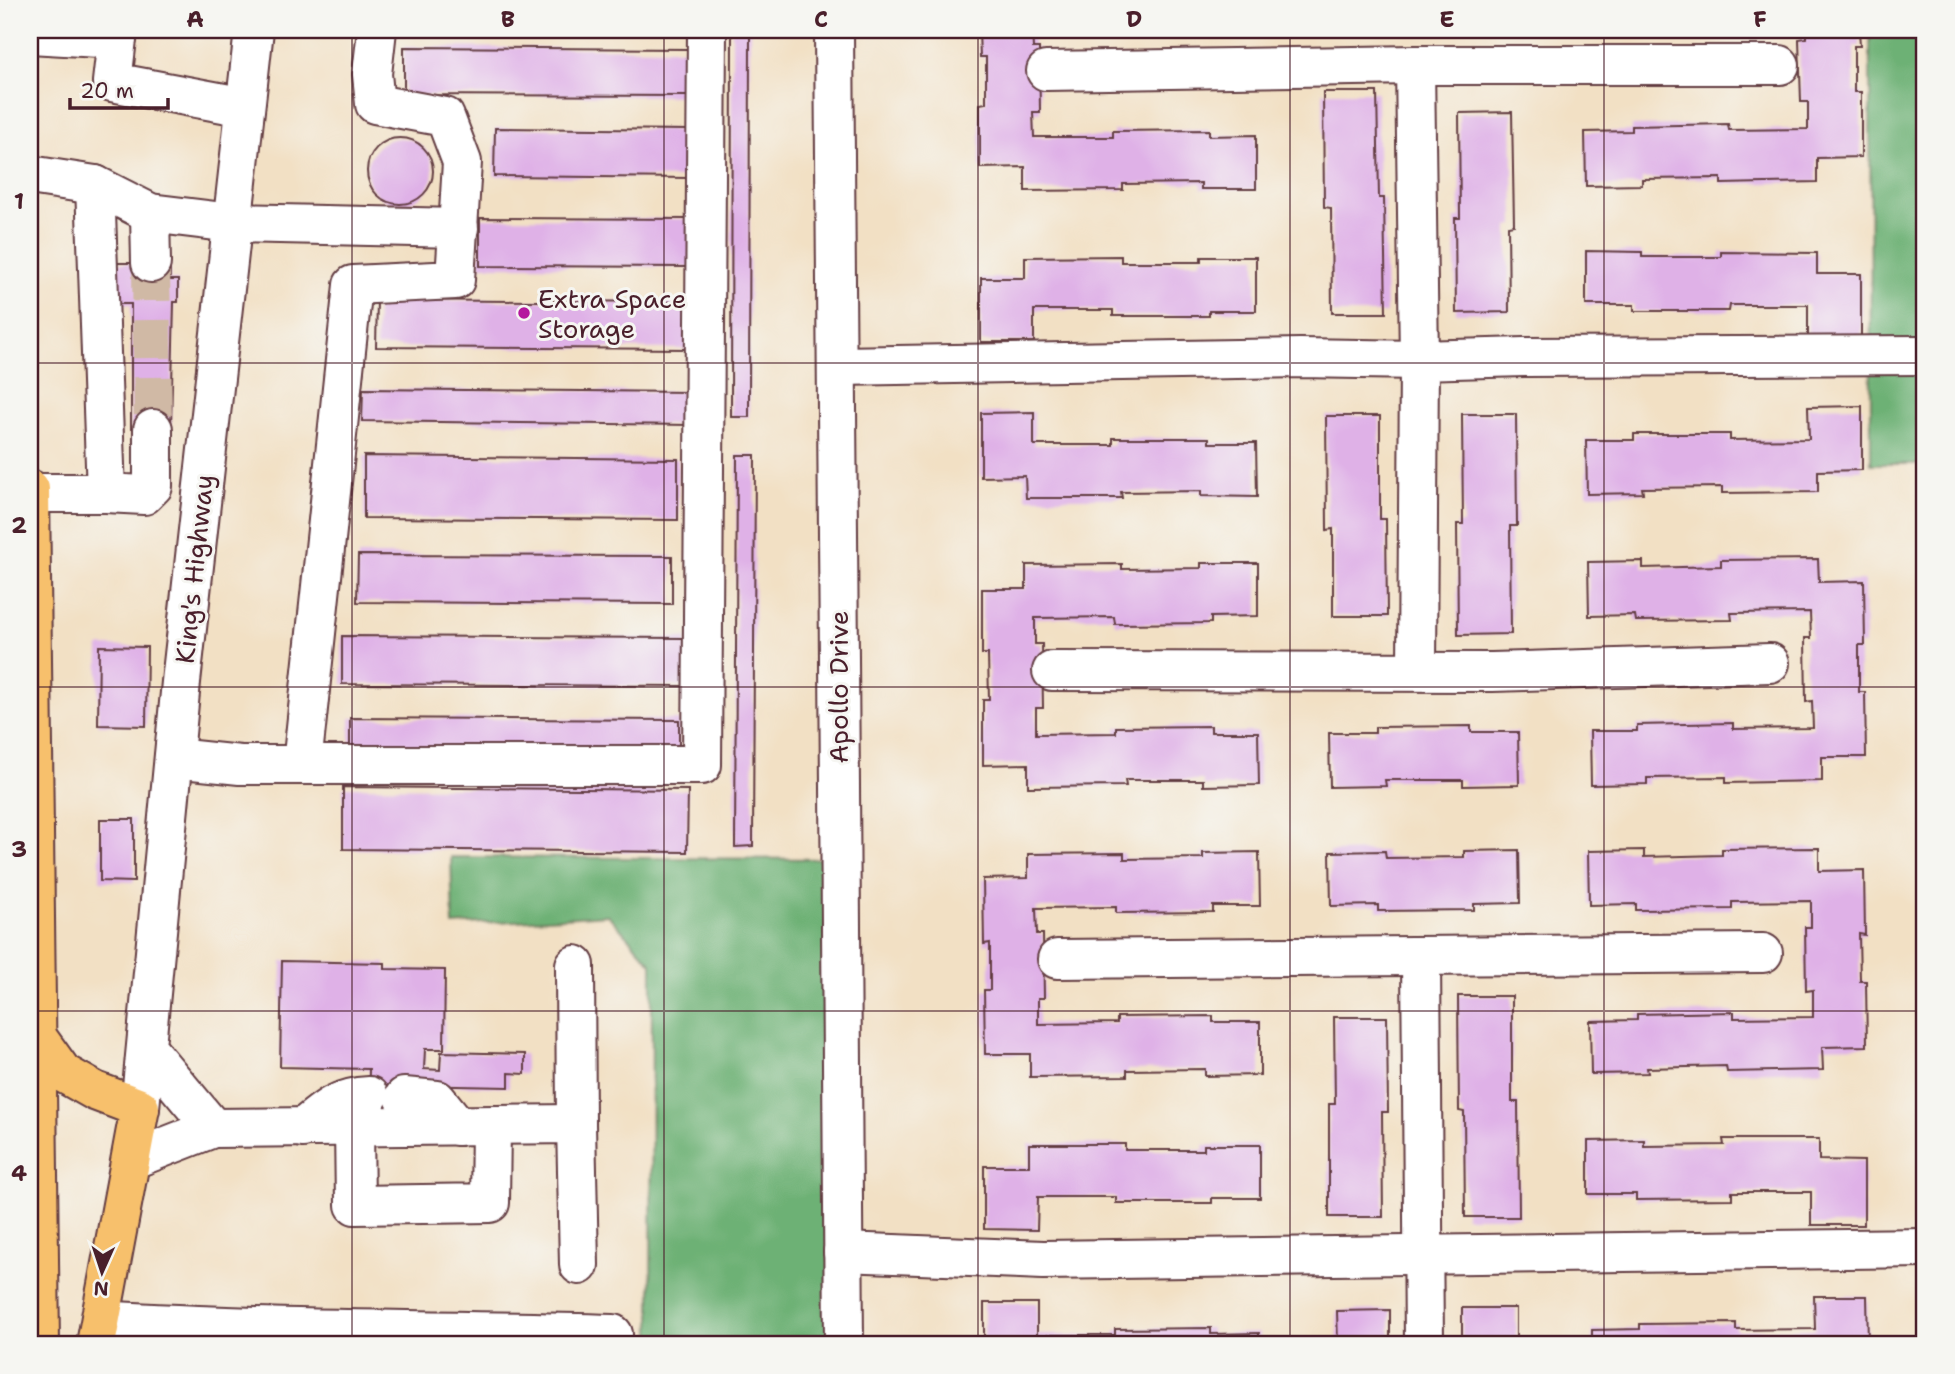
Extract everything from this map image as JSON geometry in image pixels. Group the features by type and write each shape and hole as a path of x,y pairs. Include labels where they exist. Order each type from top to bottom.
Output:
{"main road":[{"path":"30,491 40,1344"},
{"path":"35,1034 62,1073 95,1091 140,1108 98,1332"}],"street":[{"name":"King's Highway","path":"140,1108 201,502 254,30"},
{"path":"302,765 353,285 456,280 463,162 445,117 374,104 372,74 377,30"},
{"path":"174,758 240,765 702,765 707,30"},
{"name":"Apollo Drive","path":"834,30 839,366 838,799 844,1344"},
{"path":"30,34 118,34 111,82 245,107"},
{"path":"1415,65 1419,360 1417,669"},
{"path":"1046,71 1415,65 1780,65"},
{"path":"30,175 95,185 150,213 232,223 459,228"},
{"path":"95,185 106,493"},
{"path":"150,213 151,263"},
{"path":"839,366 1300,358 1419,360 1524,356 1925,355"},
{"path":"30,491 144,495 153,486 153,429"},
{"path":"153,486 174,498 201,502"},
{"path":"1052,671 1417,669 1492,672 1770,663"},
{"path":"1058,959 1763,953"},
{"path":"1421,956 1424,1344"},
{"path":"575,965 579,1265"},
{"path":"147,1049 213,1128"},
{"path":"131,1160 213,1128 303,1128 376,1106 437,1100 475,1126 490,1203 355,1205 376,1106"},
{"path":"376,1106 475,1126 576,1124"},
{"path":"843,1252 1043,1260 1925,1248"},
{"path":"98,1332 512,1338 612,1334 612,1344"}],"green space":[{"path":"1870,30 1925,30 1925,464 1871,464"},
{"path":"451,857 847,859 838,1344 651,1344 652,964 608,915 453,925"}],"building":[{"path":"732,30 750,30 749,417 731,417"},
{"path":"979,30 1032,30 1033,48 1039,48 1040,112 1033,112 1034,137 1113,137 1113,131 1209,130 1209,136 1256,135 1256,189 1201,189 1201,183 1123,184 1123,190 1025,191 1025,167 980,168 980,104 986,103 986,57 980,57"},
{"path":"1806,30 1859,30 1860,46 1854,46 1854,92 1861,92 1861,157 1817,158 1817,182 1721,184 1721,178 1642,179 1642,185 1586,186 1585,132 1632,131 1632,126 1728,124 1729,130 1808,129 1808,102 1801,102 1799,39 1806,38"},
{"path":"404,47 689,49 689,96 404,95"},
{"path":"1323,92 1377,92 1379,198 1384,198 1386,313 1332,313 1331,208 1324,207"},
{"path":"1512,112 1514,225 1508,226 1509,312 1456,313 1455,218 1460,218 1459,113"},
{"path":"495,128 690,130 690,178 494,176"},
{"path":"400,138 413,141 423,148 430,158 433,171 430,184 423,194 413,201 400,204 387,201 377,194 370,184 367,171 370,158 377,148 387,141"},
{"path":"480,218 690,219 690,267 480,266"},
{"path":"1586,251 1642,252 1642,257 1721,257 1721,252 1817,253 1817,274 1861,274 1861,338 1808,338 1808,305 1730,305 1729,311 1634,311 1634,305 1586,305"},
{"path":"1121,256 1121,262 1201,262 1201,257 1256,257 1256,311 1209,311 1209,316 1113,316 1113,310 1034,310 1034,342 981,342 981,278 1025,278 1025,257"},
{"path":"109,263 170,263 170,280 178,280 178,302 174,302 171,429 131,429 131,304 108,304"},
{"path":"377,300 691,302 691,349 376,347"},
{"path":"363,389 692,392 692,425 362,421"},
{"path":"1862,406 1862,470 1818,471 1818,492 1722,493 1722,487 1642,488 1643,493 1587,494 1586,440 1634,440 1634,434 1730,434 1730,440 1809,439 1808,407"},
{"path":"1034,412 1034,445 1113,445 1113,438 1209,438 1209,443 1256,443 1257,497 1201,496 1201,491 1121,492 1122,498 1026,498 1025,476 981,477 981,413"},
{"path":"1462,414 1516,414 1517,526 1510,526 1511,634 1458,635 1457,524 1463,524"},
{"path":"1326,416 1380,416 1380,519 1386,519 1387,616 1333,616 1333,529 1327,530"},
{"path":"737,455 755,455 753,846 735,847"},
{"path":"364,456 678,459 678,520 364,518"},
{"path":"358,555 672,556 672,604 357,602"},
{"path":"1818,559 1819,582 1864,581 1865,645 1859,645 1859,692 1865,692 1866,757 1822,757 1822,781 1726,783 1726,777 1647,778 1647,784 1591,785 1590,731 1637,731 1637,725 1733,723 1733,729 1813,728 1812,701 1806,702 1805,638 1811,638 1810,612 1731,613 1732,620 1636,621 1635,615 1589,616 1588,562 1643,561 1643,568 1721,566 1721,560"},
{"path":"1201,563 1258,563 1258,616 1211,617 1211,623 1115,624 1114,617 1035,618 1035,644 1042,644 1043,708 1036,708 1036,734 1116,733 1116,727 1211,726 1211,732 1258,732 1259,785 1203,786 1203,780 1125,780 1126,786 1028,787 1028,764 983,765 983,700 989,700 988,654 982,654 982,589 1026,589 1026,565 1122,564 1122,569 1201,568"},
{"path":"342,636 686,638 686,686 342,684"},
{"path":"99,646 147,647 146,726 98,725"},
{"path":"350,718 679,720 679,754 350,751"},
{"path":"1471,726 1471,732 1518,732 1519,785 1463,786 1463,780 1385,780 1386,786 1330,787 1329,733 1375,733 1375,727"},
{"path":"343,787 688,790 687,852 343,849"},
{"path":"100,819 134,819 134,882 100,881"},
{"path":"1819,848 1819,871 1864,870 1865,935 1859,934 1860,981 1866,981 1867,1046 1822,1047 1823,1070 1727,1072 1726,1066 1647,1068 1648,1073 1591,1074 1590,1021 1637,1020 1637,1014 1734,1012 1734,1018 1813,1017 1813,990 1806,991 1805,927 1811,927 1811,901 1732,902 1732,909 1636,910 1636,904 1589,905 1588,851 1644,850 1644,857 1722,855 1722,849"},
{"path":"1519,850 1520,903 1474,904 1474,910 1378,911 1378,905 1331,906 1330,852 1385,851 1386,858 1464,857 1464,851"},
{"path":"1259,852 1260,906 1213,906 1213,912 1116,913 1116,907 1036,908 1037,934 1043,934 1044,998 1038,998 1038,1024 1117,1023 1117,1017 1213,1016 1213,1022 1260,1022 1260,1075 1205,1076 1205,1069 1127,1070 1127,1076 1030,1077 1030,1054 985,1054 984,990 990,990 990,943 984,944 983,879 1028,878 1028,854 1124,853 1124,859 1203,858 1203,853"},
{"path":"282,961 385,963 385,969 445,970 444,1049 425,1049 424,1069 440,1070 441,1052 525,1054 525,1074 509,1073 509,1087 405,1085 404,1111 368,1110 369,1069 280,1067"},
{"path":"1458,996 1512,996 1512,1102 1518,1102 1519,1217 1465,1217 1464,1112 1459,1111"},
{"path":"1334,1017 1387,1017 1388,1112 1382,1112 1383,1217 1329,1217 1329,1104 1335,1104"},
{"path":"1723,1139 1819,1139 1819,1160 1864,1161 1864,1225 1811,1225 1811,1192 1732,1192 1732,1199 1636,1200 1636,1194 1588,1194 1588,1141 1644,1140 1644,1146 1724,1145"},
{"path":"1029,1144 1125,1144 1125,1150 1204,1150 1204,1145 1260,1145 1260,1198 1212,1198 1212,1203 1116,1203 1116,1197 1038,1197 1037,1230 984,1229 984,1166 1029,1166"},
{"path":"1814,1296 1867,1296 1868,1344 1592,1344 1592,1330 1640,1329 1640,1324 1736,1323 1736,1330 1815,1329"},
{"path":"984,1303 1037,1303 1037,1335 1115,1335 1115,1329 1211,1328 1211,1334 1259,1333 1259,1344 984,1344"},
{"path":"1462,1308 1516,1308 1516,1344 1462,1344"},
{"path":"1390,1310 1390,1344 1338,1344 1337,1311"}],"tunnel":[{"path":"151,263 153,429"}],"place":[{"name":"Extra Space Storage","path":"524,313"}]}
